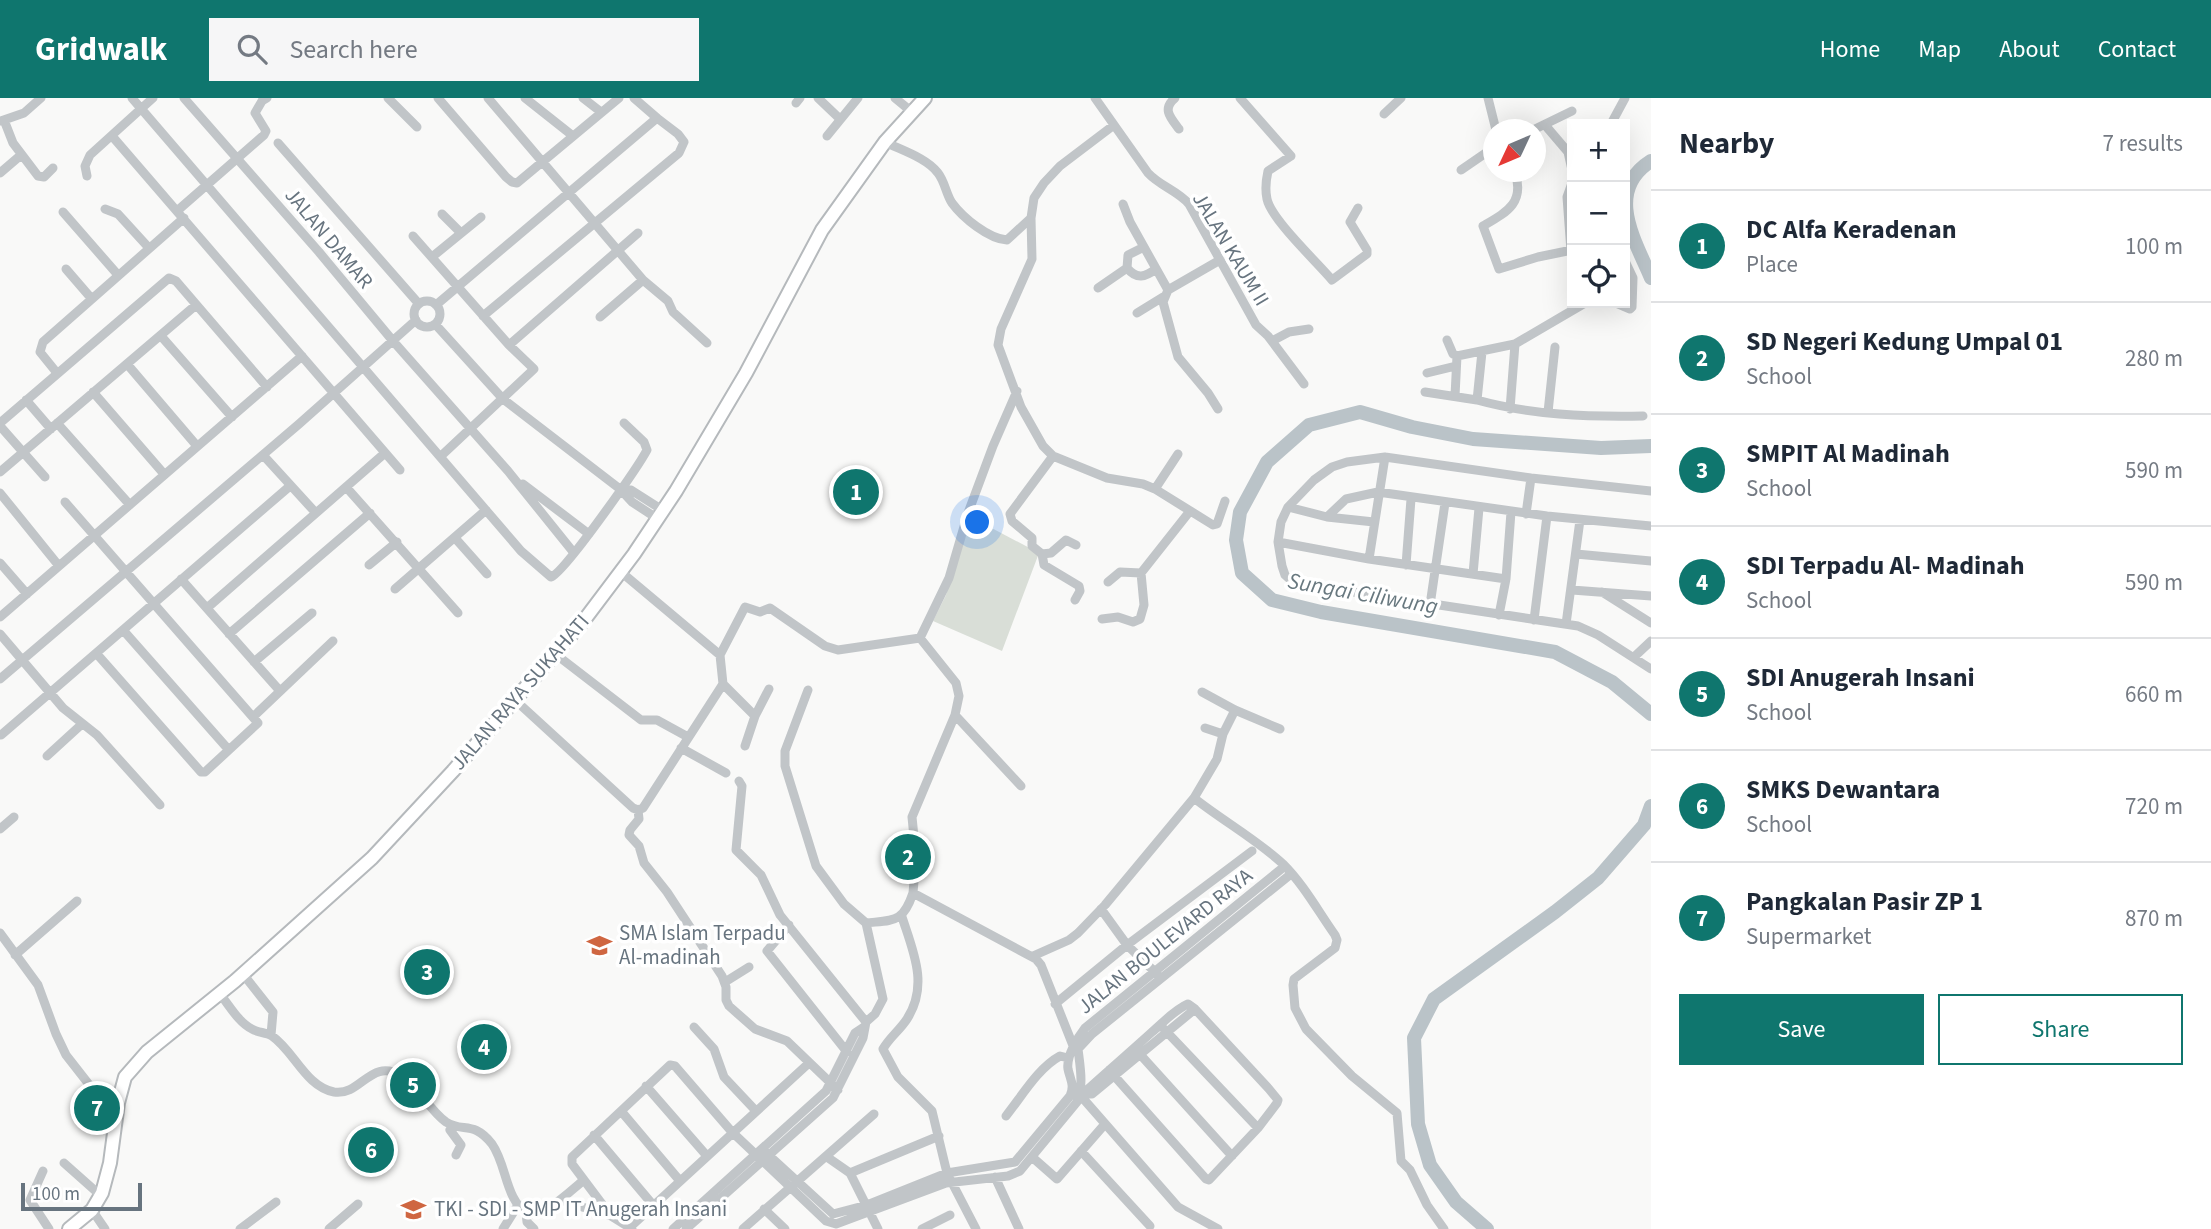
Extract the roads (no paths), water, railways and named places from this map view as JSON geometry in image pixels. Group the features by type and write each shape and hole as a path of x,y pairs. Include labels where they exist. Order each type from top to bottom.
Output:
{"main road":[{"name":"JALAN RAYA SUKAHATI","path":"69,1229 92,1210 100,1195 110,1163 121,1087 134,1066 147,1052 243,974 372,858 426,801 584,619 661,515 746,373 822,230 885,142 925,98"}],"street":[{"path":"41,98 24,113 2,121 21,155 41,177 53,168"},
{"path":"132,98 527,558 551,577 557,575 589,534 647,450 643,442 624,423"},
{"path":"87,176 86,160 153,98"},
{"name":"JALAN DAMAR","path":"184,98 508,471"},
{"path":"388,98 417,127"},
{"path":"438,98 512,182 517,183 620,98"},
{"path":"488,98 643,280 668,301 673,312 707,343"},
{"path":"525,98 573,136"},
{"path":"583,98 601,112"},
{"path":"483,316 680,153 684,142 678,134 634,98"},
{"path":"818,98 840,119"},
{"path":"827,136 858,98"},
{"path":"895,98 912,112"},
{"name":"JALAN KAUM II","path":"1096,98 1154,179 1189,204 1256,325 1272,341 1304,384"},
{"path":"1175,98 1167,106 1167,112 1179,129"},
{"path":"1240,98 1291,156 1268,171 1267,201 1278,218 1332,280 1367,254 1350,222 1358,208"},
{"path":"1384,114 1401,98"},
{"path":"1488,98 1493,119"},
{"path":"1614,119 1625,98"},
{"path":"57,373 40,352 43,342 149,248 208,184 264,135 266,131 255,113 262,99"},
{"path":"1546,124 1572,111"},
{"path":"436,305 657,118"},
{"path":"1114,125 1051,175 1034,198 1031,218 1032,259 998,340 1021,407 1036,434 1054,456 1107,478 1143,484 1155,489 1216,526 1225,501"},
{"path":"1546,125 1567,148"},
{"path":"112,136 400,470"},
{"path":"885,142 932,167 939,174 952,203 966,217 998,237 1007,240 1031,218"},
{"path":"278,143 419,304"},
{"path":"0,173 21,155"},
{"path":"1461,170 1483,155"},
{"path":"1516,182 1514,204 1508,212 1483,226 1499,269 1567,252"},
{"path":"1123,204 1129,222 1156,269 1166,293 1163,302 1178,357 1208,393 1218,410"},
{"path":"105,209 118,214 149,248"},
{"path":"63,212 118,275"},
{"path":"442,214 461,233"},
{"path":"432,257 481,217"},
{"path":"509,345 638,233"},
{"path":"413,236 509,345 534,369 440,456"},
{"path":"1098,288 1126,268 1128,255 1143,247"},
{"path":"1137,313 1220,260"},
{"path":"1126,268 1130,273 1145,277 1156,269"},
{"path":"66,269 91,298"},
{"path":"1628,308 1632,307 1633,278 1630,272"},
{"path":"46,477 0,425 167,279 176,281 267,387"},
{"path":"600,317 643,280"},
{"path":"430,302 436,305 440,313 435,324 424,327 416,320 415,309 419,304 430,302"},
{"path":"0,472 196,304"},
{"path":"1427,373 1482,352 1515,344 1576,308"},
{"path":"0,679 334,394 416,320"},
{"path":"435,324 503,399 620,489 632,502 661,515"},
{"path":"1272,341 1289,332 1309,329"},
{"path":"160,336 232,417"},
{"path":"1447,340 1456,361 1455,396"},
{"path":"1510,409 1515,344"},
{"path":"1548,412 1555,347"},
{"path":"1477,400 1482,352"},
{"path":"0,617 302,356"},
{"path":"127,364 197,446"},
{"path":"920,638 949,578 968,513 1017,391"},
{"path":"93,392 164,474"},
{"path":"1425,392 1477,400 1510,409 1591,417 1643,416"},
{"path":"26,400 130,505"},
{"path":"207,608 385,453"},
{"path":"1155,489 1178,454"},
{"path":"263,455 315,512"},
{"path":"1054,456 1010,514 1012,521 1032,538 1032,546 1042,554 1044,565 1079,586 1080,591 1075,600"},
{"path":"1369,559 1385,457"},
{"path":"1651,491 1531,478 1385,457 1347,462 1332,467 1314,480 1288,507 1281,522 1278,542 1285,575 1294,583 1566,624 1586,629 1651,669"},
{"path":"508,471 589,534"},
{"path":"508,471 574,553"},
{"path":"1526,514 1531,478"},
{"path":"1,735 290,486"},
{"path":"346,487 458,613"},
{"path":"1327,516 1346,499 1378,492 1526,514 1651,526"},
{"path":"0,493 59,566"},
{"path":"1406,565 1411,499"},
{"path":"65,502 258,723 205,772 200,771 96,653"},
{"path":"1430,605 1445,503"},
{"path":"1288,507 1327,516 1374,522"},
{"path":"1473,574 1479,508"},
{"path":"395,589 486,510"},
{"path":"1102,619 1118,617 1133,622 1140,619 1144,605 1141,573 1190,511"},
{"path":"1499,615 1506,579 1511,512"},
{"path":"229,634 370,513"},
{"path":"1534,620 1547,516"},
{"path":"1566,624 1580,520"},
{"path":"455,538 487,574"},
{"path":"1042,554 1051,553 1066,540 1076,545"},
{"path":"369,565 397,542"},
{"path":"1278,542 1369,559 1506,579"},
{"path":"1576,554 1651,561"},
{"path":"0,563 26,594"},
{"path":"621,572 720,655"},
{"path":"1108,582 1120,572 1141,573"},
{"path":"181,579 280,691"},
{"path":"1572,590 1651,596"},
{"path":"1601,591 1651,623"},
{"path":"755,716 723,684 720,655 742,610 747,606 760,612 769,608 825,646 838,650 920,638"},
{"path":"254,662 312,613"},
{"path":"123,630 228,749"},
{"path":"0,634 69,714 97,736 160,805"},
{"path":"920,638 956,683 959,696 955,715 912,817 916,857 913,894 902,917 918,968 916,1004 883,1049 898,1077 932,1111 947,1173 976,1229"},
{"path":"253,718 333,641"},
{"path":"1634,657 1651,641"},
{"path":"554,653 641,720 657,720 688,737"},
{"path":"638,810 643,808 723,684"},
{"path":"745,746 755,716 769,689"},
{"path":"808,690 785,751 785,766 816,866 844,904 866,923 883,999 875,1014 855,1033 835,1086"},
{"path":"1202,692 1235,710 1280,729"},
{"path":"515,700 638,810 639,819 629,835 639,846 644,863 688,923 725,982 729,1006 755,1029 787,1041 835,1086"},
{"path":"1033,956 1069,940 1101,909 1194,799 1217,759 1223,734 1235,710"},
{"path":"955,715 1021,786"},
{"path":"47,756 82,724"},
{"path":"1205,728 1223,734"},
{"path":"681,748 726,773"},
{"path":"686,1229 835,1086 863,1038 865,1024 777,911 761,875 736,850 742,786 739,780"},
{"path":"1194,799 1249,837 1288,870 1307,892 1337,940 1335,948 1329,954 1294,979 1296,1014 1316,1040 1352,1076 1397,1113 1401,1161 1410,1170 1427,1205 1444,1229"},
{"path":"0,829 14,817"},
{"path":"1055,1004 1252,851"},
{"name":"JALAN BOULEVARD RAYA","path":"1068,1058 1076,1049 1085,1028 1158,974 1288,870"},
{"path":"869,1209 952,1183 1011,1175 1024,1169 1032,1152 1079,1094 1081,1072 1076,1049 1041,965 1033,956 913,894"},
{"path":"15,955 77,901"},
{"path":"1101,909 1128,945 1158,974"},
{"path":"866,923 902,917"},
{"path":"789,925 767,951 846,1052"},
{"path":"0,933 38,985 66,1055 116,1119"},
{"path":"725,982 749,967"},
{"path":"243,974 273,1012 271,1035"},
{"path":"219,994 247,1027 271,1035 314,1081 326,1090 345,1092 379,1071 391,1072 406,1080 443,1120 455,1126 474,1129 490,1142 518,1205 526,1213 534,1214 560,1200 584,1180"},
{"path":"1079,1094 1092,1094 1111,1073 1164,1029 1185,1004 1190,1004 1278,1100 1258,1128 1212,1179 1206,1179 1111,1073"},
{"path":"694,1027 714,1049 724,1077 756,1111"},
{"path":"1164,1029 1258,1128"},
{"path":"1137,1052 1232,1156"},
{"path":"1006,1116 1054,1059 1060,1056 1068,1058 1073,1090 1178,1207 1218,1229"},
{"path":"560,1200 611,1216 629,1228 809,1063"},
{"path":"611,1216 571,1160 574,1153 668,1066 673,1065 732,1132 763,1154 829,1223 836,1224 947,1173 1009,1164 1032,1152"},
{"path":"646,1087 707,1156"},
{"path":"621,1111 680,1181"},
{"path":"743,1229 874,1114"},
{"path":"1032,1152 1057,1179 1105,1124"},
{"path":"455,1126 450,1130 461,1146 456,1156"},
{"path":"594,1135 653,1205"},
{"path":"850,1173 939,1136"},
{"path":"1082,1151 1150,1226"},
{"path":"673,1229 763,1154"},
{"path":"827,1157 850,1173 878,1229"},
{"path":"64,1163 100,1195"},
{"path":"1009,1164 1011,1175"},
{"path":"43,1171 30,1200 49,1229"},
{"path":"995,1177 1019,1229"},
{"path":"240,1229 276,1202"},
{"path":"330,1229 358,1204"},
{"path":"503,1229 518,1205"},
{"path":"764,1209 785,1229"},
{"path":"92,1210 105,1229"},
{"path":"526,1213 527,1222 534,1229"},
{"path":"922,1229 950,1215"}],"waterway":[{"name":"Sungai Ciliwung","path":"1651,161 1637,173 1629,187 1626,201 1627,217 1651,278"},
{"name":"Sungai Ciliwung","path":"1651,446 1601,448 1473,439 1412,427 1360,412 1309,425 1267,462 1240,512 1236,540 1242,573 1272,600 1321,612 1555,652 1612,682 1651,714"},
{"name":"Sungai Ciliwung","path":"1487,1229 1456,1202 1430,1165 1418,1124 1414,1038 1434,999 1598,878 1644,825 1651,806"}],"place":[{"name":"DC Alfa Keradenan","path":"856,492"},
{"name":"SD Negeri Kedung Umpal 01","path":"908,857"},
{"name":"SMA Islam Terpadu Al-madinah","path":"599,945"},
{"name":"SMPIT Al Madinah","path":"427,972"},
{"name":"SDI Terpadu Al- Madinah","path":"484,1047"},
{"name":"SDI Anugerah Insani","path":"413,1085"},
{"name":"Pangkalan Pasir ZP 1","path":"97,1108"},
{"name":"SMKS Dewantara","path":"371,1150"},
{"name":"TKI - SDI - SMP IT Anugerah Insani","path":"414,1209"}]}
